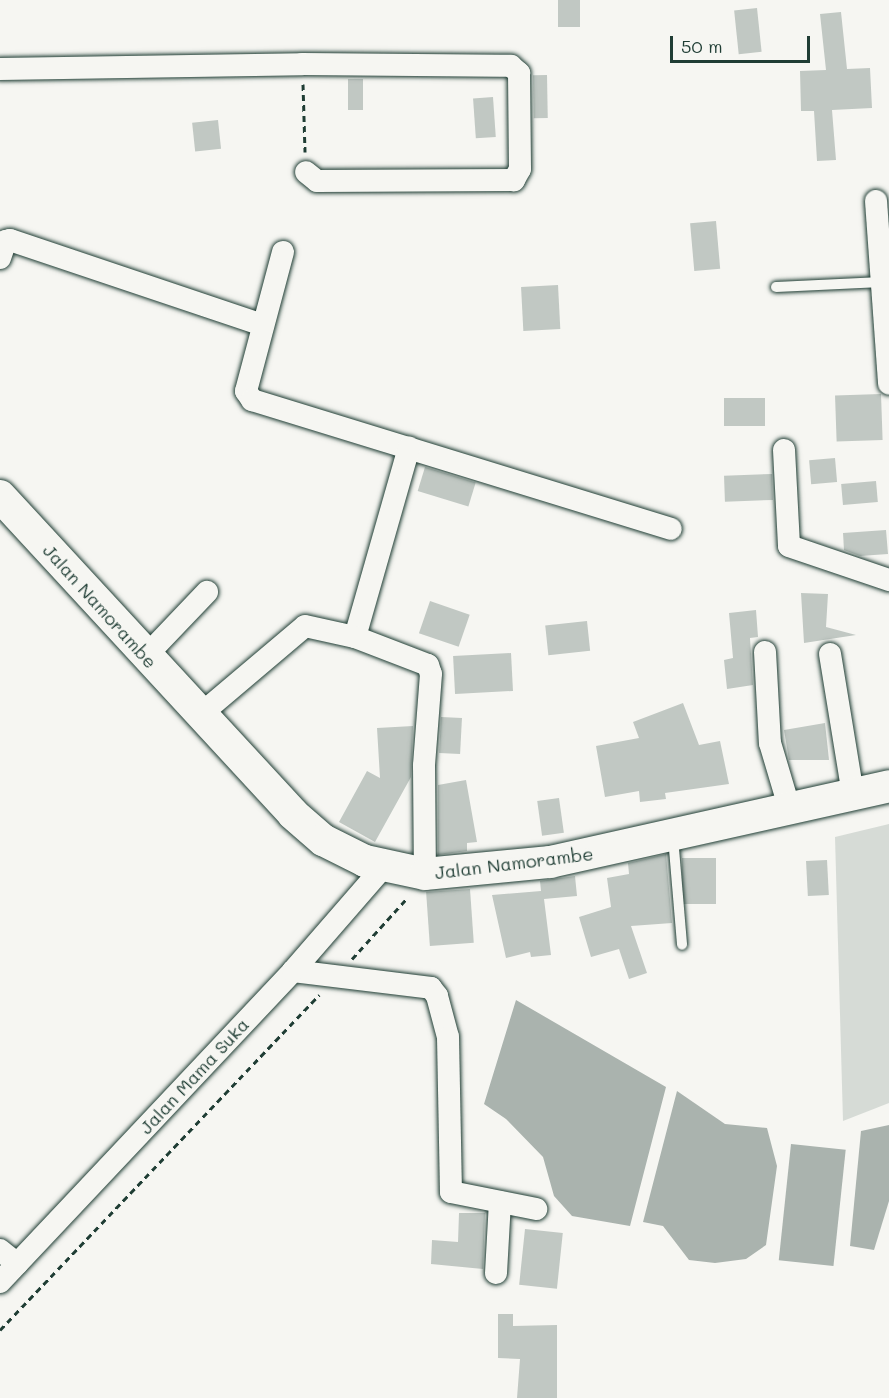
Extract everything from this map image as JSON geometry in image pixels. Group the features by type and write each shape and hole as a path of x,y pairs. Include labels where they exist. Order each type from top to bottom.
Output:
{"main road":[{"name":"Jalan Namorambe","path":"0,496 145,657 293,814 322,840 385,866 425,874 561,861 889,786"}],"street":[{"path":"0,69 302,64 511,66 519,73 520,169 514,180 317,181 310,179 306,172"},
{"path":"876,201 889,384"},
{"path":"0,258 4,244 10,240 263,325"},
{"path":"283,252 246,391 252,400 671,529"},
{"path":"355,637 409,448"},
{"path":"784,450 789,546 889,580"},
{"path":"145,657 207,591"},
{"path":"201,714 298,629 313,627 355,637 430,669 424,766 425,874"},
{"path":"765,652 770,743 790,810"},
{"path":"830,654 854,795"},
{"name":"Jalan Mama Suka","path":"0,1282 8,1257 293,970 385,866"},
{"path":"293,970 423,984 437,996 448,1036 451,1192 536,1209"},
{"path":"496,1273 500,1202"}],"lane":[{"path":"776,287 883,282"},
{"path":"673,837 682,945"}],"path":[{"path":"302,64 306,172"},
{"path":"0,1330 339,974 425,874"}],"shaded area":[{"path":"889,824 889,1103 843,1121 835,837"},
{"path":"516,1000 666,1087 630,1226 572,1216 554,1196 543,1157 506,1119 484,1104"},
{"path":"677,1091 725,1124 767,1128 777,1166 766,1245 746,1259 715,1263 689,1260 663,1226 643,1222"},
{"path":"889,1125 889,1201 874,1250 850,1246 861,1131"},
{"path":"791,1144 846,1150 833,1266 779,1260"}],"building":[{"path":"558,0 580,0 580,27 558,27"},
{"path":"757,8 762,52 739,54 734,10"},
{"path":"841,12 847,69 870,68 872,108 832,110 836,160 817,161 814,111 801,111 800,71 826,70 820,14"},
{"path":"533,75 547,75 548,118 534,118"},
{"path":"348,79 363,79 363,110 348,110"},
{"path":"493,97 496,137 476,138 473,98"},
{"path":"218,120 221,149 195,152 192,123"},
{"path":"716,221 720,269 694,271 690,223"},
{"path":"558,285 560,329 523,331 521,287"},
{"path":"881,394 883,440 837,442 835,396"},
{"path":"724,398 765,398 765,426 724,426"},
{"path":"835,458 837,482 811,484 809,460"},
{"path":"425,467 476,482 468,506 418,491"},
{"path":"772,474 773,500 725,502 724,476"},
{"path":"876,481 878,502 843,505 841,484"},
{"path":"886,530 888,554 860,556 844,550 843,533"},
{"path":"801,593 828,594 826,627 856,635 804,643"},
{"path":"430,601 470,615 459,647 419,633"},
{"path":"756,610 758,637 750,638 753,685 727,689 724,660 733,658 729,613"},
{"path":"587,621 590,651 548,655 545,625"},
{"path":"511,653 513,691 455,694 453,656"},
{"path":"683,703 699,745 720,741 729,784 665,793 666,799 640,802 639,791 605,797 596,746 639,738 633,722"},
{"path":"441,717 462,718 460,754 439,753"},
{"path":"825,723 829,760 789,760 784,730"},
{"path":"413,726 411,777 375,842 339,822 367,771 380,778 377,728"},
{"path":"466,780 477,842 467,843 467,851 438,855 438,785"},
{"path":"559,798 564,833 542,836 537,801"},
{"path":"666,854 672,923 631,926 647,973 629,979 619,949 591,957 579,917 611,907 607,878 629,874 628,863"},
{"path":"682,858 716,858 716,904 682,904"},
{"path":"827,860 829,895 808,896 806,861"},
{"path":"575,876 577,896 544,899 551,955 531,957 530,952 506,958 492,895 541,891 540,881"},
{"path":"470,889 474,943 430,946 426,892"},
{"path":"459,1213 485,1213 483,1269 431,1264 432,1240 458,1242"},
{"path":"525,1229 563,1233 557,1289 519,1285"},
{"path":"498,1314 513,1314 513,1326 557,1325 557,1398 517,1398 520,1359 498,1358"}]}
